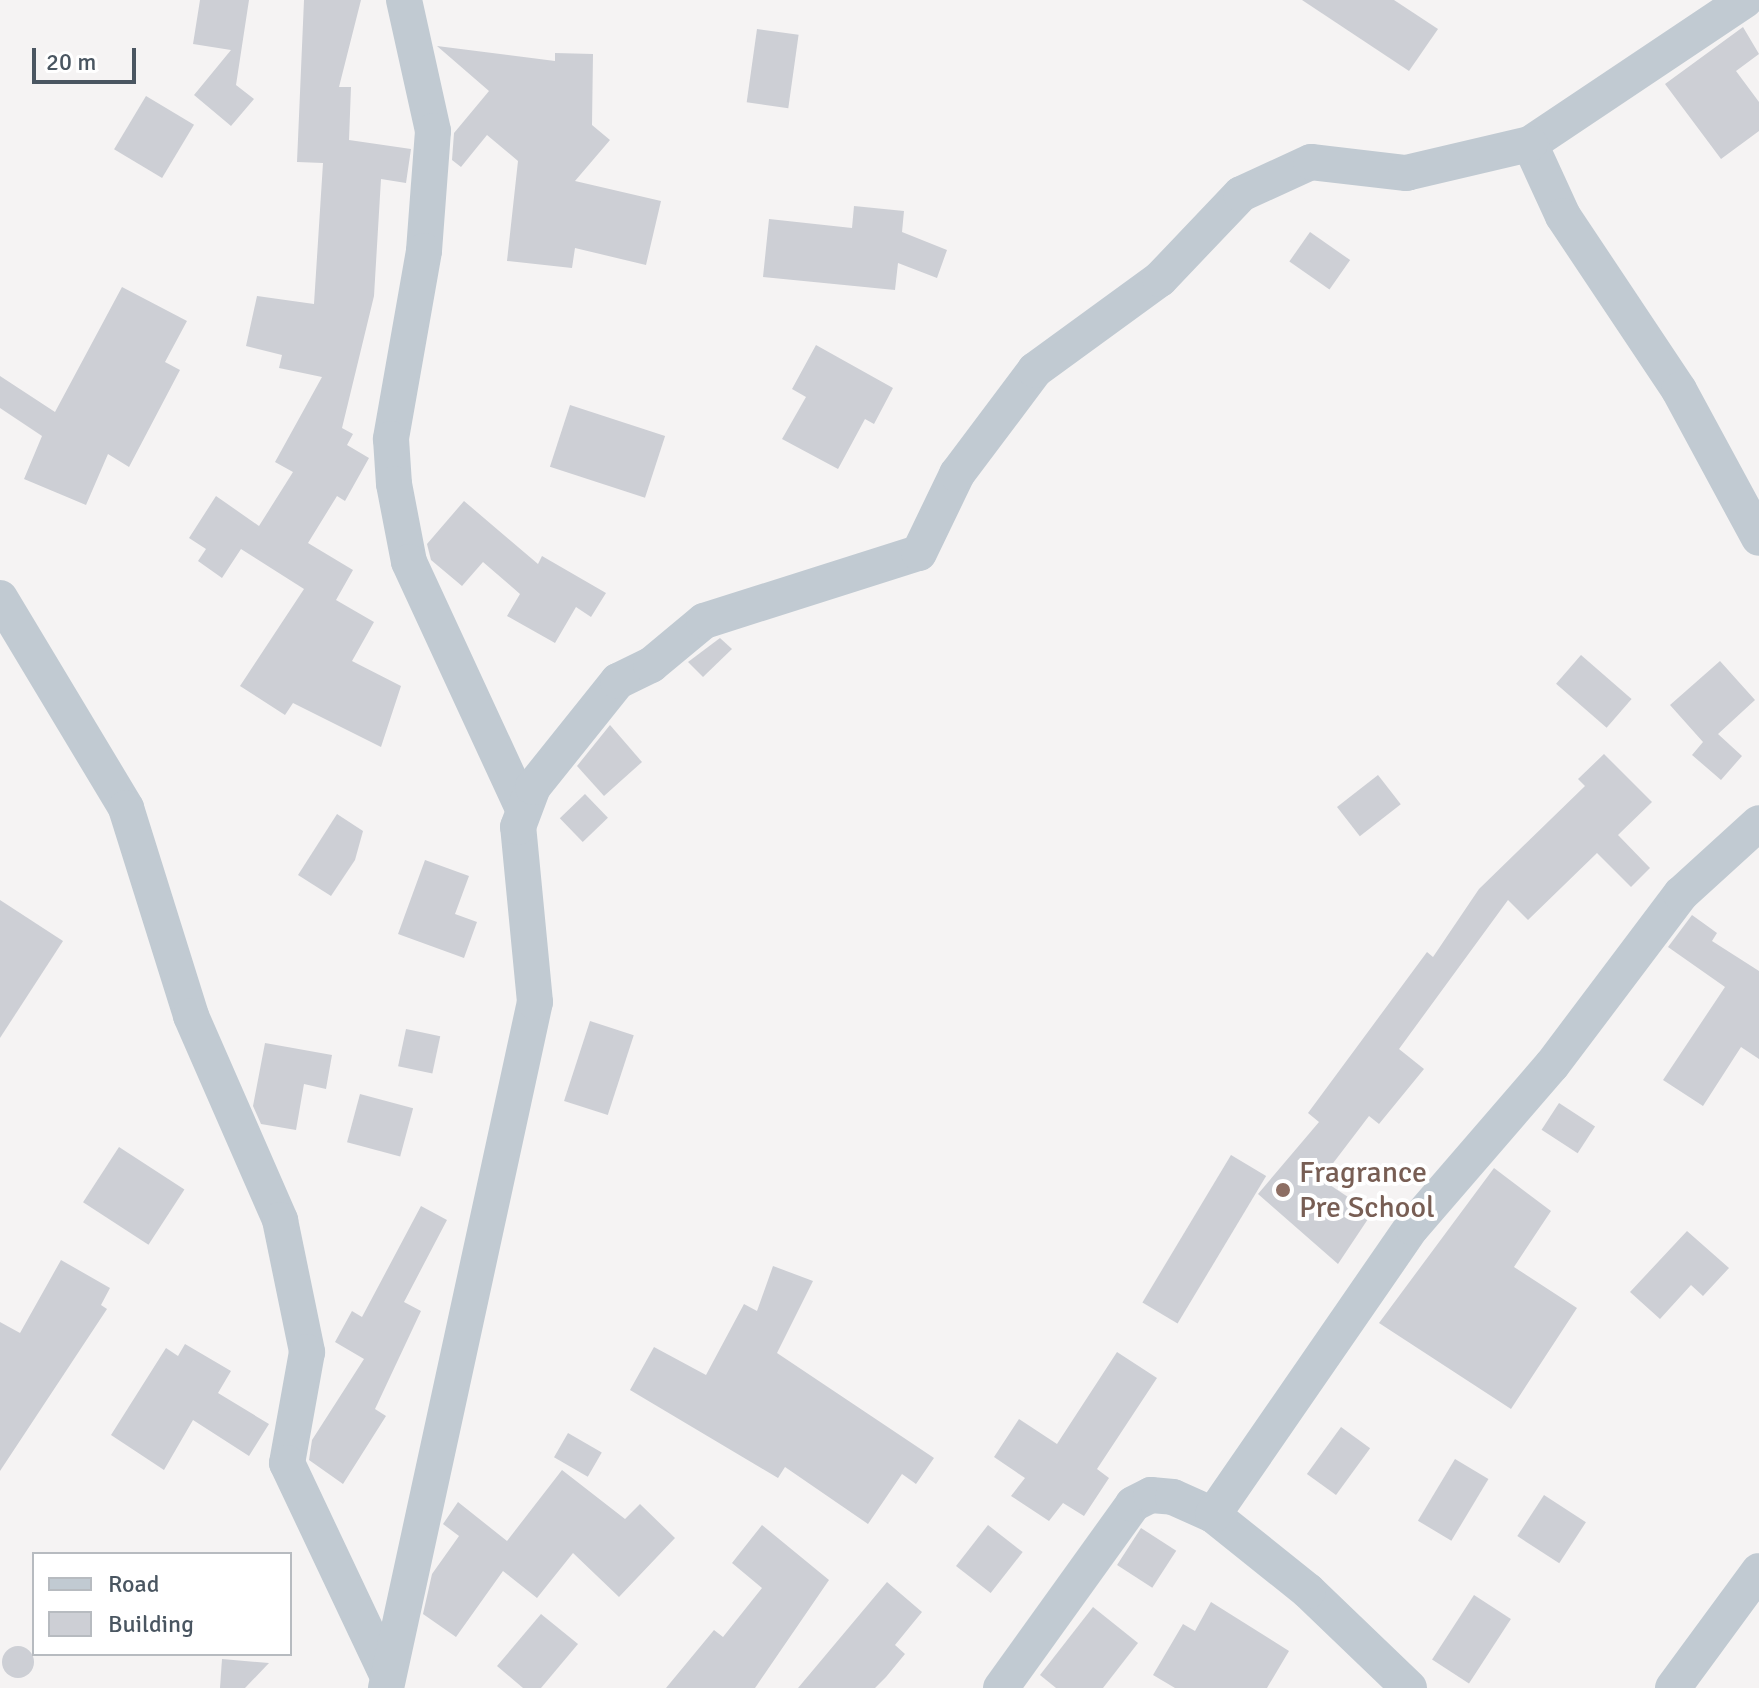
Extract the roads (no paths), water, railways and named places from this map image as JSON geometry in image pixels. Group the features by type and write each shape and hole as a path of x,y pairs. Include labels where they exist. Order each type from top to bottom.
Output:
{"street":[{"path":"404,0 433,131 424,251 391,439 394,484 409,562 522,806"},
{"path":"386,1680 535,1002 518,827 522,806 618,681 651,665 704,621 919,553 957,474 1035,370 1160,279 1241,194 1311,162 1406,173 1530,144 1745,0"},
{"path":"1530,144 1563,216 1679,390 1759,538"},
{"path":"0,598 132,823 191,1016 280,1220 307,1352 287,1463 386,1680"},
{"path":"1213,1515 1412,1227 1552,1065 1681,894 1759,823"},
{"path":"1001,1688 1133,1504 1151,1495 1173,1497 1213,1515 1308,1591 1409,1688"},
{"path":"1673,1688 1759,1571"}],"place":[{"name":"Fragrance Pre School","path":"1283,1190"}]}
